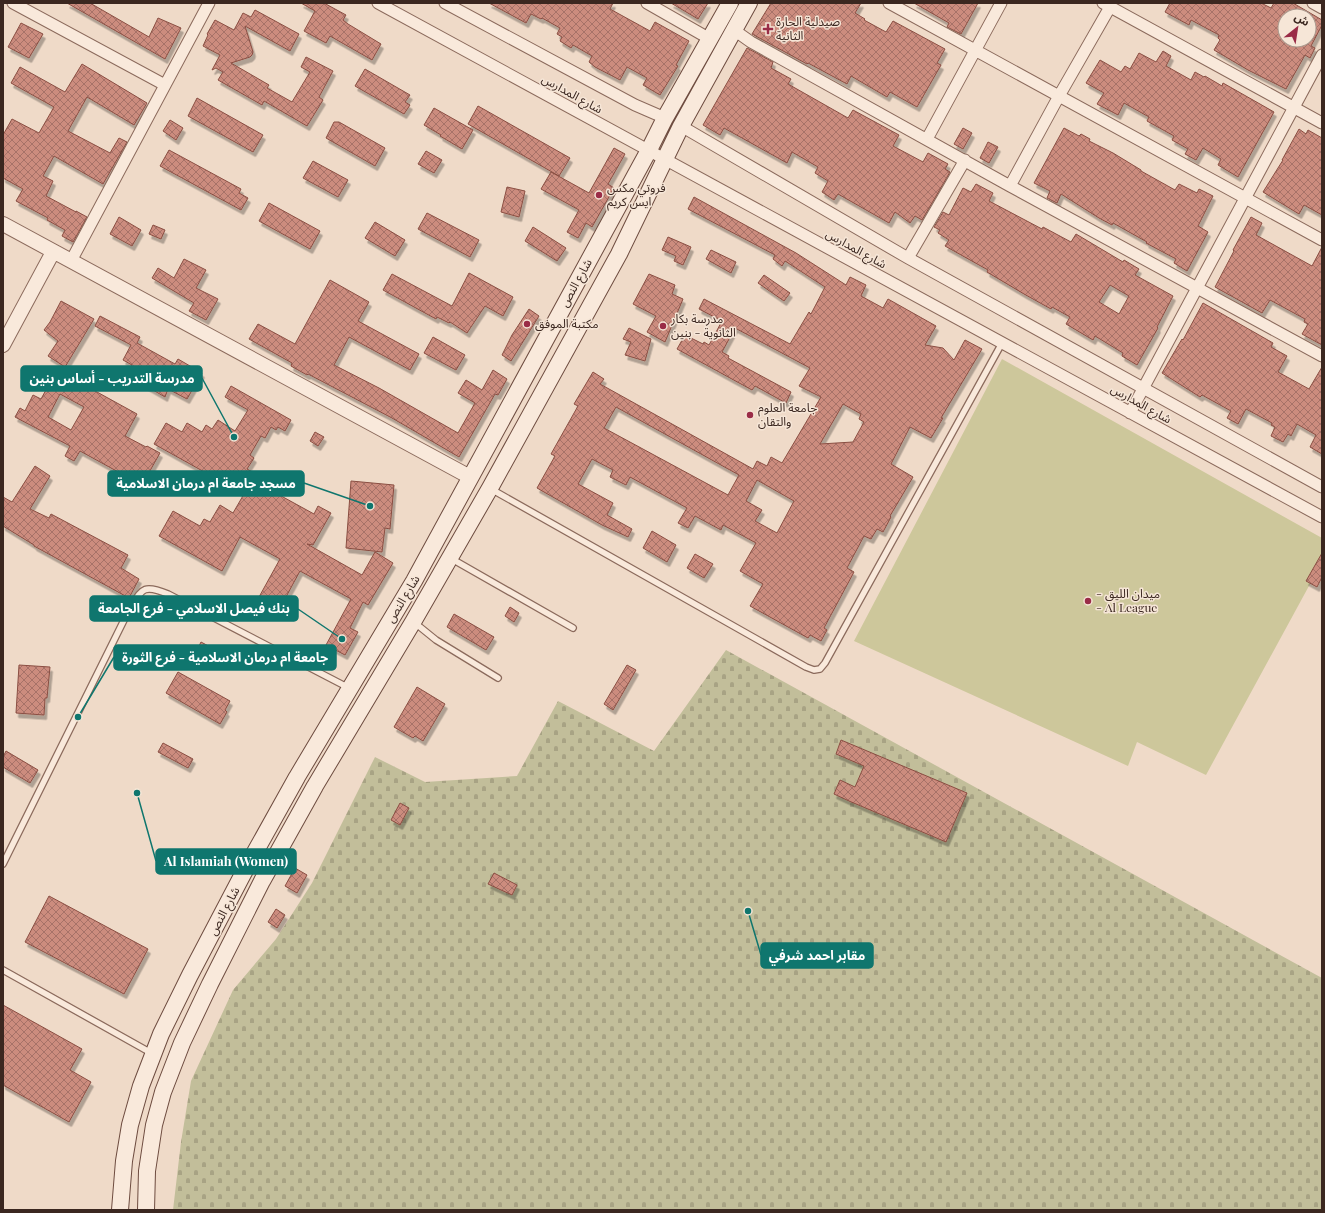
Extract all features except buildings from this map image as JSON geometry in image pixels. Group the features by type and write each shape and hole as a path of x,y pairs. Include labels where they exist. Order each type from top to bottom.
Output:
{"main road":[{"name":"شارع النص","path":"120,1210 124,1161 130,1125 141,1086 153,1054 190,975 244,872 297,777 414,581 665,118 730,3"},
{"name":"شارع النص","path":"146,1210 147,1170 154,1125 163,1092 182,1043 210,984 262,881 315,786 450,558 620,254 681,126 749,3"}],"street":[{"path":"13,3 165,85"},
{"path":"71,262 209,3"},
{"name":"شارع المدارس","path":"378,3 1322,518"},
{"name":"شارع المدارس","path":"445,3 461,7 634,105 665,118"},
{"path":"647,3 710,39"},
{"path":"889,3 1322,240"},
{"path":"927,138 1001,3"},
{"path":"1313,3 1322,8"},
{"path":"1010,186 1107,5 1322,123"},
{"path":"734,30 758,46 927,138 1010,186 1322,356"},
{"path":"1130,413 1322,55"},
{"path":"681,126 908,258 1322,487"},
{"path":"908,258 966,160"},
{"path":"3,224 470,477"},
{"path":"3,345 53,252"}],"lane":[{"path":"490,488 806,667 814,670 820,669 825,663 1002,343"},
{"path":"450,558 574,628"},
{"path":"3,864 128,612 144,590 148,588 155,589 168,594 350,689"},
{"path":"413,622 436,640 498,678"},
{"path":"3,970 153,1054"}],"green space":[{"path":"726,650 1322,978 1322,1210 173,1210 181,1142 191,1081 233,990 276,939 312,883 375,757 425,782 517,776 558,701 654,751"}],"shaded area":[{"name":"- ميدان الليق - Al League","path":"1002,359 1322,538 1322,562 1206,775 1137,742 1128,766 854,641"}],"place":[{"name":"صيدلية الحارة الثانية","path":"768,29"},
{"name":"فروتي مكس ايس كريم","path":"599,195"},
{"name":"مكتبة الموفق","path":"527,324"},
{"name":"مدرسة بكار الثانوية - بنين","path":"663,326"},
{"name":"جامعة العلوم والتقان","path":"750,415"},
{"name":"مدرسة التدريب - أساس بنين","path":"234,437"},
{"name":"مسجد جامعة ام درمان الاسلامية","path":"370,506"},
{"name":"- ميدان الليق - Al League","path":"1088,601"},
{"name":"بنك فيصل الاسلامي - فرع الجامعة","path":"342,639"},
{"name":"جامعة ام درمان الاسلامية - فرع الثورة","path":"78,717"},
{"name":"Al Islamiah (Women)","path":"137,793"},
{"name":"مقابر احمد شرفي","path":"748,911"}]}
